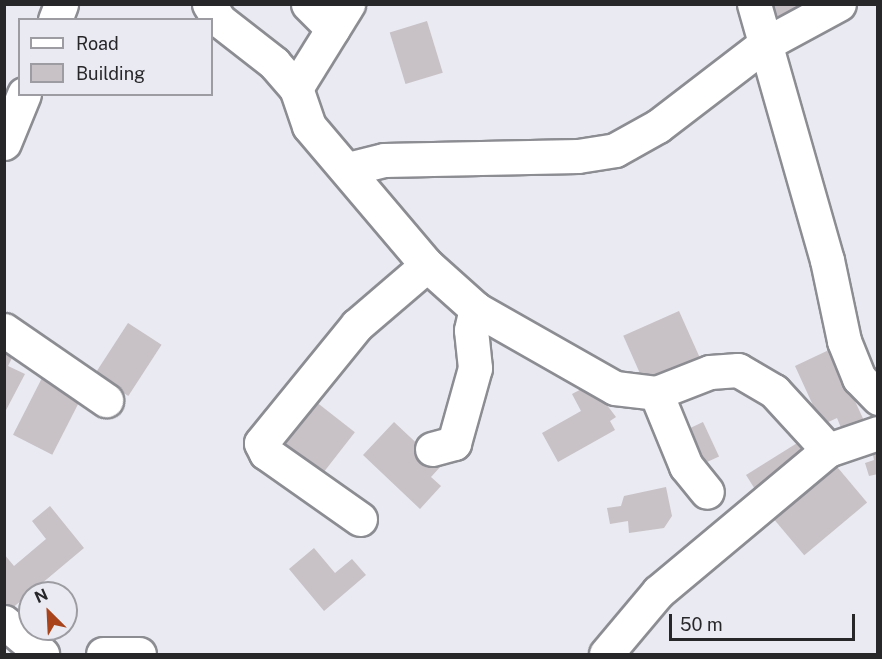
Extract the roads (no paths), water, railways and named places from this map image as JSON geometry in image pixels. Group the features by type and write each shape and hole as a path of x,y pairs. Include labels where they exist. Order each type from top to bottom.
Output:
{"street":[{"path":"209,4 219,20 274,63 296,88 309,126 348,169 427,265 476,309 615,388 656,393 710,372 738,370 774,391 828,450"},
{"path":"296,88 340,17 308,4"},
{"path":"754,4 827,260 844,341 859,378 878,398"},
{"path":"348,169 384,160 578,156 615,150 658,126 765,44 839,4"},
{"path":"4,143 23,96"},
{"path":"360,519 266,453 261,443 357,325 427,265"},
{"path":"432,449 454,443 475,368 471,330 476,309"},
{"path":"4,330 106,400"},
{"path":"656,393 686,466 707,492"},
{"path":"606,654 658,592 828,450 878,433"},
{"path":"4,622 42,654"},
{"path":"103,654 139,654"}]}
